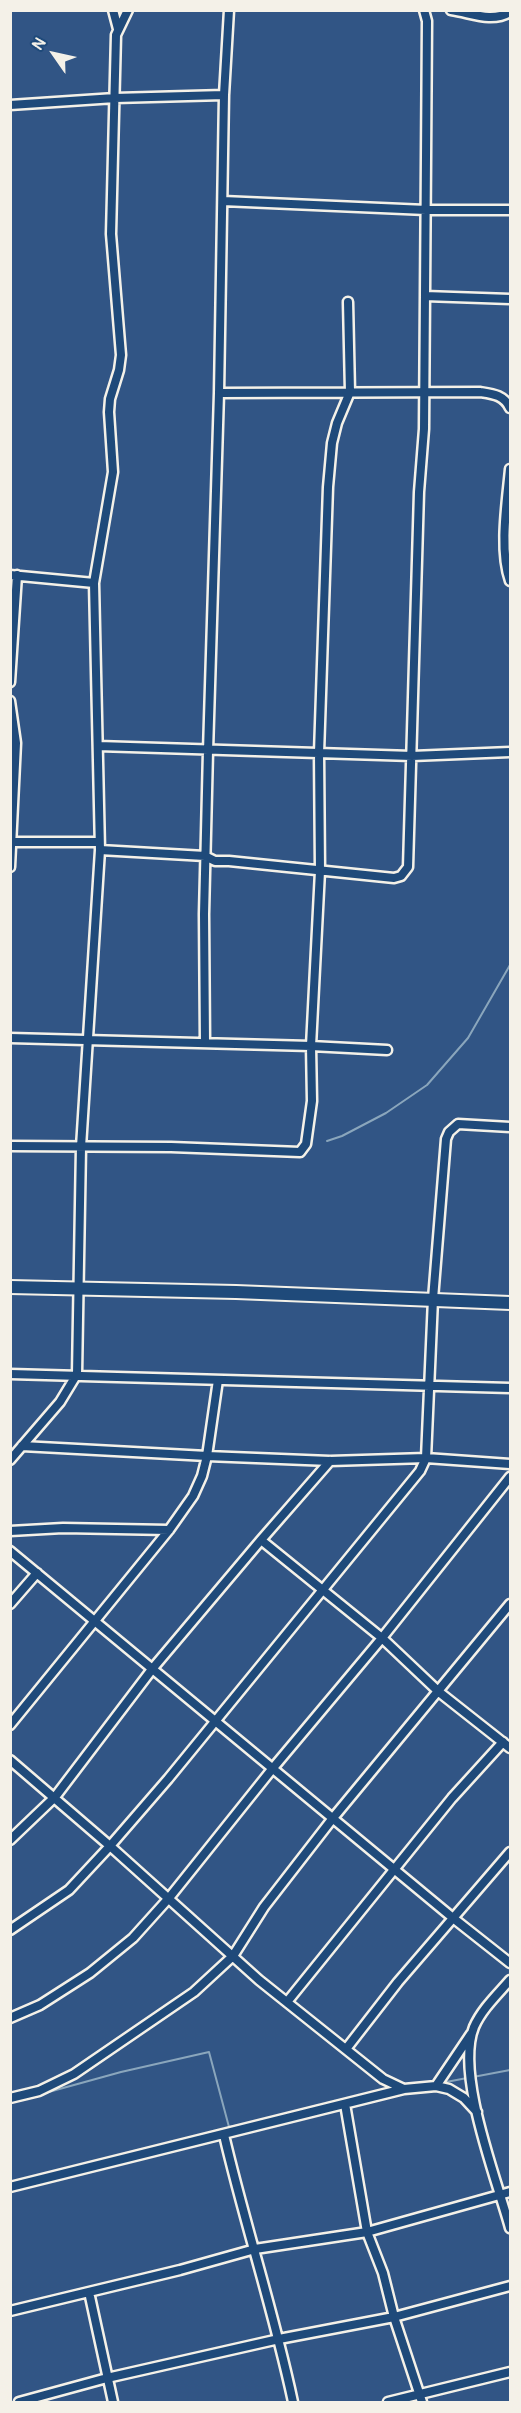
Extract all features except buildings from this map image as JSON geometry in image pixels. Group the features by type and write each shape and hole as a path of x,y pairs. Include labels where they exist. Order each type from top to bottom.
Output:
{"main road":[{"path":"10,1287 510,1303"}],"street":[{"path":"10,1460 60,1402 77,1374 81,1147 100,846 94,583 113,472 109,412 121,355 111,234 118,29 113,10"},
{"path":"118,29 128,10"},
{"path":"205,1043 205,856 219,393 224,95 229,10"},
{"path":"11,842 100,846 205,856 215,861 394,878 405,873 408,867 424,392 428,21 424,10"},
{"path":"451,10 487,18 495,18 510,12"},
{"path":"10,105 115,98 224,95"},
{"path":"223,201 426,210 510,210"},
{"path":"425,296 510,299"},
{"path":"10,1146 171,1147 300,1152 306,1144 310,1127 311,1046 320,871 319,753 328,487 335,433 350,392 348,302"},
{"path":"219,393 494,394 507,400 510,408"},
{"path":"510,469 506,509 506,561 510,581"},
{"path":"10,682 14,575 94,583"},
{"path":"10,701 16,743 10,867"},
{"path":"98,746 412,756 510,752"},
{"path":"10,1038 387,1050"},
{"path":"10,1930 69,1890 110,1846 321,1589 413,1481 426,1458 433,1299 444,1151 449,1132 458,1124 510,1127"},
{"path":"10,1374 77,1374 510,1389"},
{"path":"10,1725 169,1530 193,1496 207,1456 218,1380"},
{"path":"22,1446 330,1461 426,1458 510,1464"},
{"path":"10,1840 55,1797 153,1668 330,1461"},
{"path":"10,2018 40,2005 90,1973 133,1938 169,1898 510,1478"},
{"path":"10,1531 63,1528 169,1530"},
{"path":"261,1540 382,1638 439,1692 510,1748"},
{"path":"10,1551 510,1963"},
{"path":"10,1604 37,1574"},
{"path":"10,2098 39,2091 74,2074 194,1992 233,1956 264,1906 333,1818 510,1604"},
{"path":"287,2002 395,1868 503,1742"},
{"path":"10,1760 287,2002 383,2079 404,2089"},
{"path":"346,2049 510,1852"},
{"path":"436,2086 474,2029 482,2012 510,1980"},
{"path":"474,2029 469,2066 477,2112 510,2228"},
{"path":"10,2187 404,2089 436,2086 449,2089 464,2098 477,2112"},
{"path":"345,2104 367,2232 421,2399"},
{"path":"224,2135 234,2180 279,2339 293,2403"},
{"path":"10,2311 255,2249 367,2232 510,2192"},
{"path":"19,2403 107,2378 279,2339 394,2317 510,2286"},
{"path":"89,2292 113,2403"},
{"path":"388,2403 421,2399 510,2372"}],"waterway":[{"path":"327,1141 342,1136 386,1113 427,1085 468,1038 510,965"},
{"path":"45,2093 121,2072 209,2052 229,2127 256,2122"},
{"path":"473,2077 510,2070"},
{"path":"441,2083 467,2078"}]}
